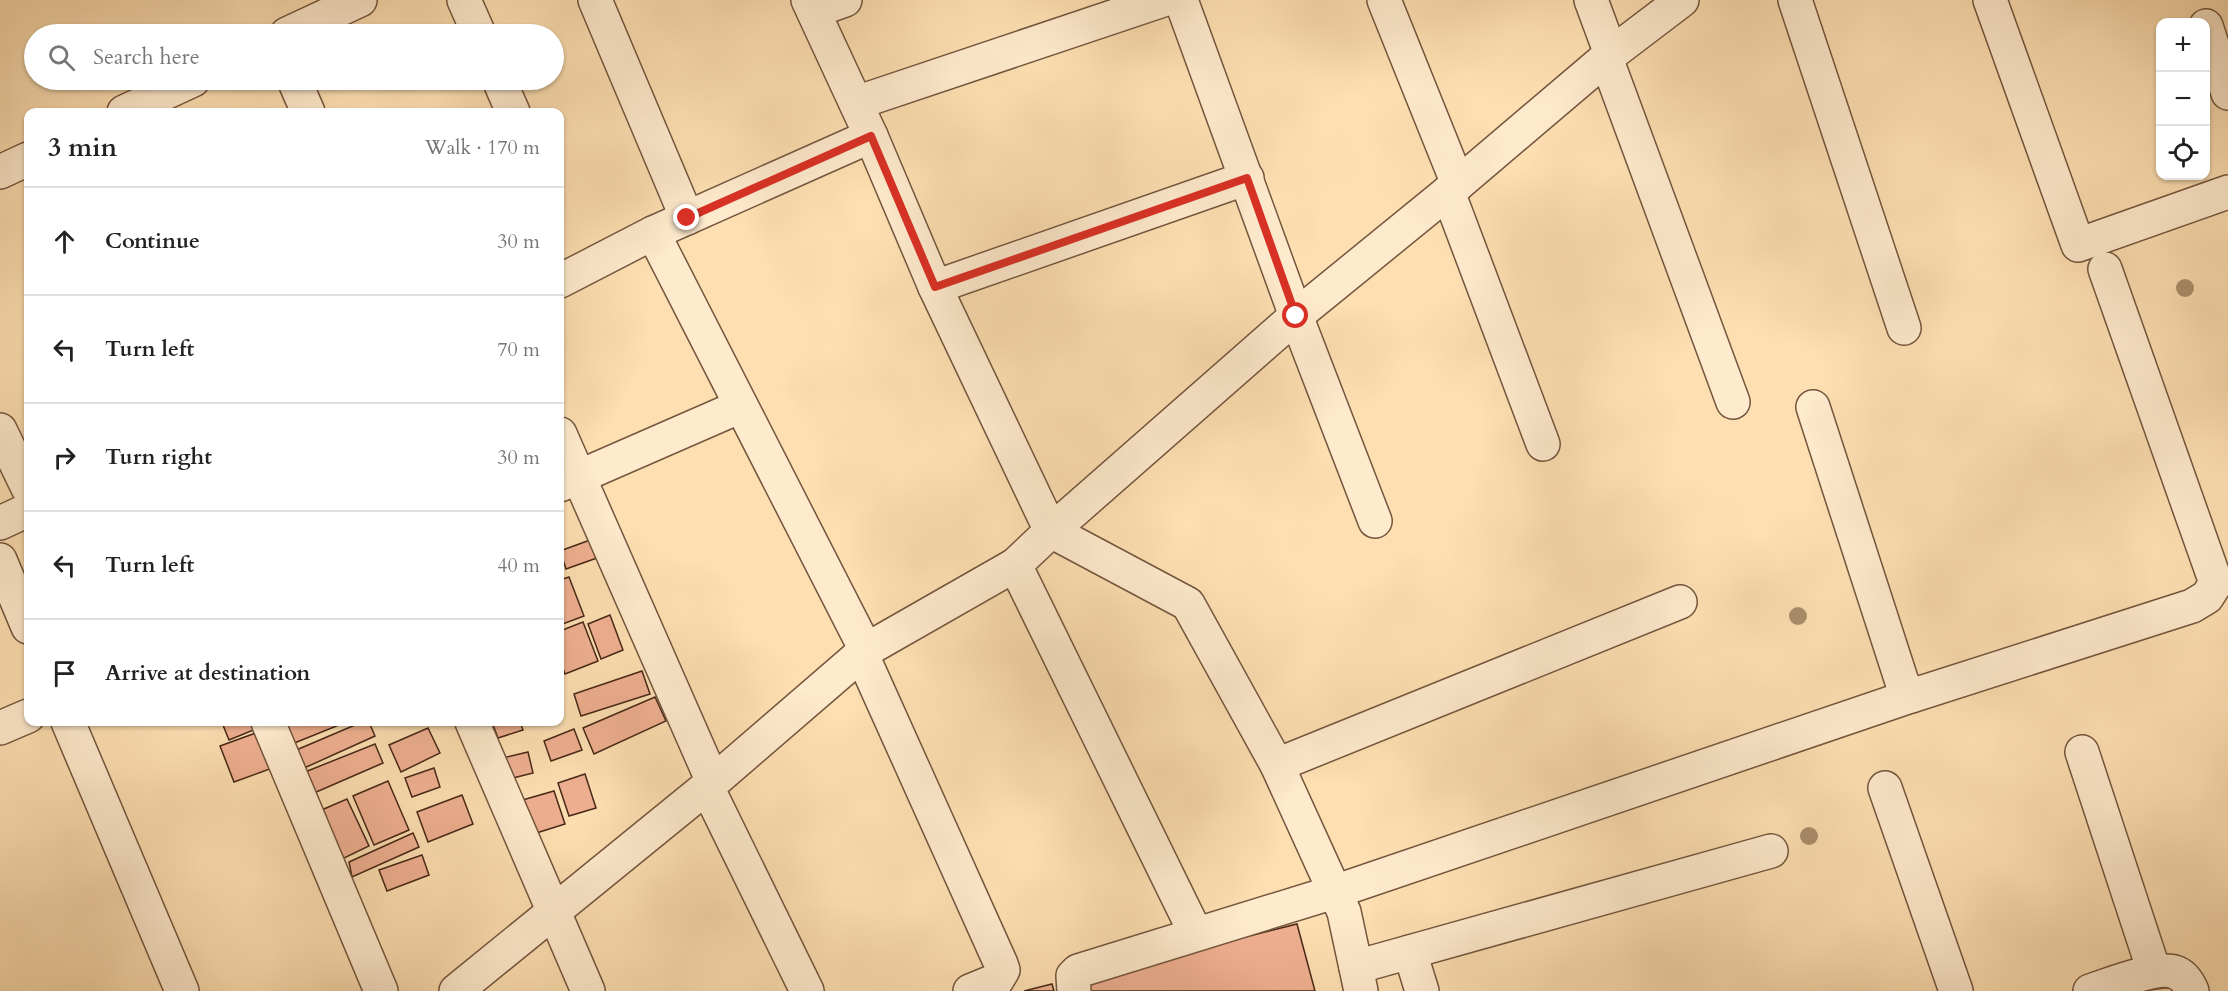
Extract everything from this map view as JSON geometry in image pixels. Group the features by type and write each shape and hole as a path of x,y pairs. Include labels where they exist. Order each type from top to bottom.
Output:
{"street":[{"path":"308,24 360,0"},
{"path":"464,0 475,24"},
{"path":"595,0 687,218"},
{"path":"845,0 811,6 871,136 935,287 1051,531 1188,604 1277,765 1344,912 1358,979 1410,952 1771,851"},
{"path":"856,103 1163,0"},
{"path":"1181,0 1296,316 1375,521"},
{"path":"1384,0 1543,444"},
{"path":"1591,0 1733,402"},
{"path":"456,991 710,784 864,653 1016,565 1051,531 1296,316 1453,188 1609,56 1682,0"},
{"path":"1795,0 1904,328"},
{"path":"1990,0 2078,245 2228,192"},
{"path":"2197,0 2203,18"},
{"path":"2210,39 2228,93"},
{"path":"133,108 171,90"},
{"path":"298,90 306,108"},
{"path":"503,90 511,108"},
{"path":"564,279 653,233 871,136"},
{"path":"0,172 24,161"},
{"path":"935,287 1247,178"},
{"path":"653,233 864,653 1001,964 1003,970 997,980 970,991"},
{"path":"1074,991 1073,976 1078,971 1334,892 1911,696 2192,606 2206,597 2216,583 2105,269"},
{"path":"569,480 741,406"},
{"path":"1813,406 1902,682 1911,696"},
{"path":"0,430 24,480"},
{"path":"564,454 569,480 807,991"},
{"path":"0,523 24,512"},
{"path":"0,560 24,617"},
{"path":"1016,565 1196,934"},
{"path":"1277,765 1680,602"},
{"path":"0,728 24,718"},
{"path":"70,726 182,991"},
{"path":"270,726 381,991"},
{"path":"474,726 588,991"},
{"path":"2082,752 2154,971"},
{"path":"1885,788 1956,991"},
{"path":"1410,952 1422,991"},
{"path":"2090,991 2154,971 2176,972 2189,984 2192,991"}],"building":[{"path":"590,540 597,558 566,569 564,550"},
{"path":"569,577 584,616 564,624 564,579"},
{"path":"610,615 623,650 601,659 588,624"},
{"path":"583,622 598,661 565,674 564,629"},
{"path":"642,671 650,694 581,716 574,694"},
{"path":"655,697 666,721 594,754 583,728"},
{"path":"223,726 254,726 256,729 229,740"},
{"path":"287,726 337,726 292,744 285,727"},
{"path":"353,726 371,726 375,736 302,769 294,751"},
{"path":"494,726 522,726 523,730 498,738"},
{"path":"428,728 440,753 401,772 389,745"},
{"path":"574,729 582,750 551,761 544,741"},
{"path":"261,731 275,767 234,782 220,746"},
{"path":"375,744 383,763 314,793 305,772"},
{"path":"528,752 533,773 509,779 503,758"},
{"path":"434,768 440,787 412,797 405,778"},
{"path":"585,774 596,808 569,816 558,783"},
{"path":"388,781 409,830 374,845 353,796"},
{"path":"554,791 565,824 530,835 519,801"},
{"path":"462,795 473,824 428,842 417,812"},
{"path":"347,799 369,846 340,860 317,812"},
{"path":"413,833 419,847 352,877 349,862"},
{"path":"422,855 429,875 387,891 379,870"},
{"path":"1297,924 1315,991 1082,991 1079,979"},
{"path":"1052,984 1054,991 1024,991"}],"route":[{"path":"687,218 871,136 935,287 1247,178 1296,316"}]}
